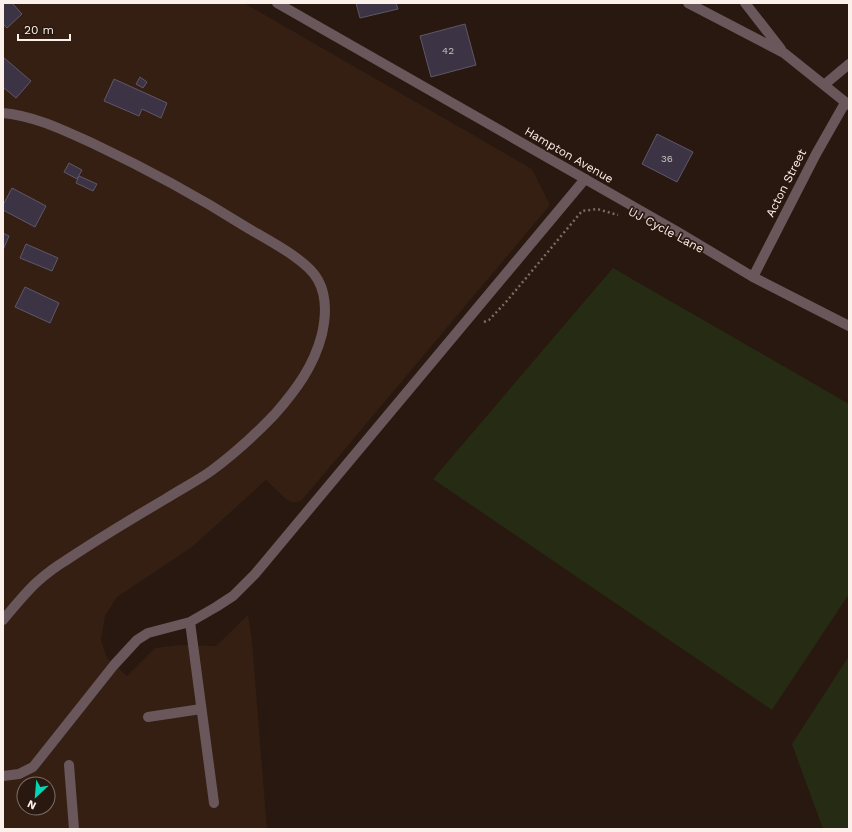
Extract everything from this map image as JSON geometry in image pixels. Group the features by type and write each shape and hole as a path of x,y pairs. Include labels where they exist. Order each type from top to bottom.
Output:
{"street":[{"name":"Hampton Avenue","path":"277,3 678,232 753,277 849,326"},
{"path":"745,3 784,52 847,104"},
{"path":"695,5 784,52"},
{"path":"824,86 849,64"},
{"name":"Acton Street","path":"753,277 816,154 847,104"},
{"path":"3,113 26,117 51,125 104,149 179,187 234,219 293,256 309,268 318,278 325,304 323,330 318,350 310,368 302,382 257,434 209,472 71,557 48,573 36,582 3,620"},
{"path":"3,776 19,774 33,767 114,665 137,640 148,633 190,622 216,608 233,596 256,574 585,179"},
{"path":"190,622 214,802"},
{"path":"148,717 201,709"},
{"path":"69,765 74,829"}],"path":[{"name":"UJ Cycle Lane","path":"483,323 489,320 506,302 582,211 597,209 623,216"}],"shaded area":[{"path":"3,3 244,3 532,169 550,205 302,500 291,502 266,480 192,547 117,597 105,616 101,640 107,658 127,676 155,648 180,645 216,646 248,615 252,642 267,829 3,829"}],"green space":[{"path":"613,268 849,404 849,594 772,710 433,479"},
{"path":"849,656 849,829 823,829 792,744"}],"building":[{"path":"3,3 12,3 22,14 7,28 3,24"},
{"path":"356,3 396,3 398,9 360,18"},
{"path":"465,24 476,65 431,77 420,36"},
{"path":"3,57 31,81 16,98 3,87"},
{"path":"140,77 147,82 143,88 136,84"},
{"path":"114,79 167,103 161,118 142,109 139,116 104,101"},
{"path":"657,134 693,152 677,182 642,164"},
{"path":"69,163 82,170 77,179 64,172"},
{"path":"79,176 97,184 93,191 76,183"},
{"path":"12,188 46,206 35,227 3,210 3,205"},
{"path":"3,233 9,236 3,250"},
{"path":"26,244 58,258 52,271 20,258"},
{"path":"25,287 59,303 50,323 15,307"}]}
